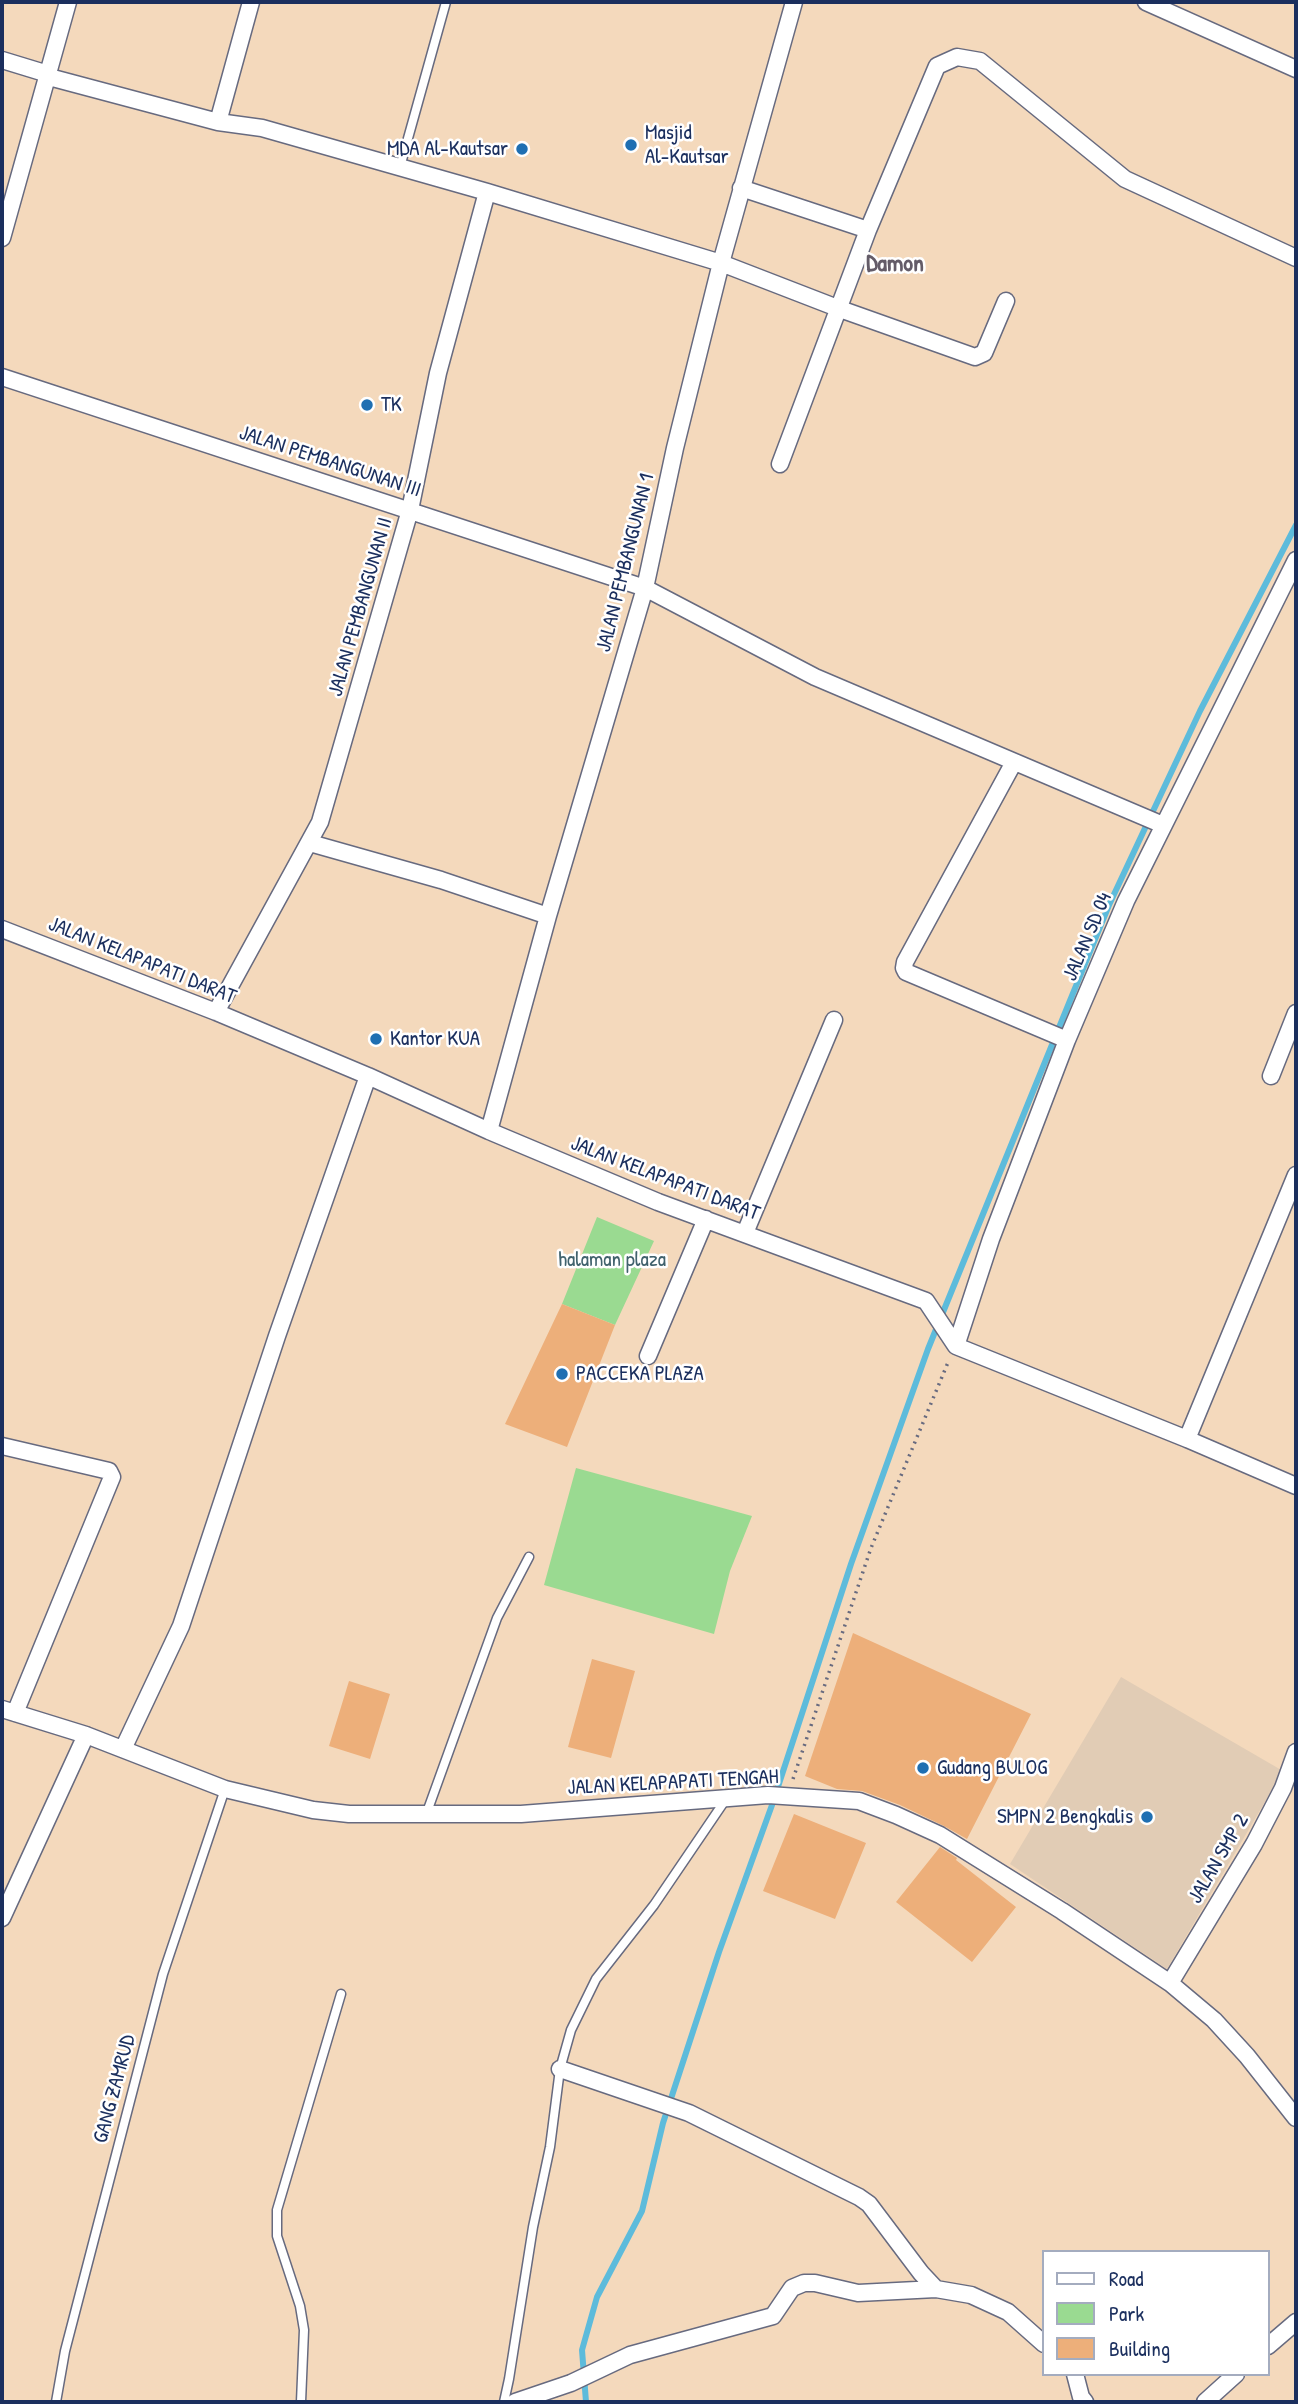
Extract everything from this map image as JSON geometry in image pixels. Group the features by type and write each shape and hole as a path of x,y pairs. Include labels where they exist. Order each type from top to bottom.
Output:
{"street":[{"path":"2,239 68,2"},
{"path":"218,121 251,2"},
{"name":"JALAN PEMBANGUNAN 1","path":"489,1131 548,916 645,587 675,448 721,263 794,2"},
{"path":"1146,2 1296,69"},
{"path":"780,464 868,230 937,66 957,57 981,61 1125,179 1296,258"},
{"path":"2,60 48,76 218,121 262,128 721,263 839,309 975,357 984,353 1006,301"},
{"path":"741,188 868,230"},
{"name":"JALAN PEMBANGUNAN II","path":"216,1013 320,822 410,510 438,373 487,192"},
{"name":"JALAN PEMBANGUNAN III","path":"2,377 645,587 815,677 1152,821"},
{"name":"JALAN SD 04","path":"955,1346 1060,1037 1126,901 1152,821 1296,560"},
{"path":"1014,762 904,968 906,972 1060,1037"},
{"path":"310,843 441,880 548,916"},
{"name":"JALAN KELAPAPATI DARAT","path":"2,929 368,1076 489,1131 658,1202 926,1301 955,1346"},
{"path":"1271,1076 1296,1013"},
{"path":"745,1233 834,1020"},
{"path":"123,1749 181,1626 277,1336 368,1076"},
{"path":"1187,1439 1296,1175"},
{"path":"648,1356 706,1219"},
{"path":"955,1346 1296,1486"},
{"path":"2,1446 109,1471 112,1478 8,1711"},
{"name":"JALAN KELAPAPATI TENGAH","path":"8,1711 86,1735 225,1789 313,1810 349,1814 521,1814 768,1795 859,1801 926,1828 1062,1911 1170,1983 1214,2020 1247,2056 1296,2118"},
{"path":"2,1918 86,1735"},
{"name":"JALAN SMP 2","path":"1170,1983 1254,1844 1283,1788 1296,1752"},
{"path":"560,2069 689,2113 869,2204 936,2289"},
{"path":"515,2402 571,2384 630,2355 773,2316 792,2288 804,2283 858,2293 936,2289 971,2295 1008,2312 1042,2342"},
{"path":"1270,2344 1296,2322"},
{"path":"1076,2376 1081,2398 1085,2402"},
{"path":"1205,2402 1234,2376"}],"lane":[{"path":"400,167 446,2"},
{"path":"427,1812 497,1618 530,1557"},
{"name":"GANG ZAMRUD","path":"55,2402 65,2351 163,1974 225,1789"},
{"path":"503,2402 533,2227 550,2147 560,2069 571,2031 596,1979 654,1905 726,1799"},
{"path":"301,2402 304,2330 300,2306 278,2236 277,2210 341,1994"}],"path":[{"path":"787,1797 871,1548 955,1346"}],"shaded area":[{"name":"SMPN 2 Bengkalis","path":"1121,1677 1283,1771 1167,1969 1010,1864"}],"green space":[{"name":"halaman plaza","path":"597,1217 654,1241 615,1325 562,1304"},
{"path":"576,1468 752,1516 730,1571 714,1634 544,1585"}],"building":[{"name":"PACCEKA PLAZA","path":"562,1304 615,1325 567,1447 505,1424"},
{"name":"Gudang BULOG","path":"853,1633 1031,1714 967,1839 900,1805 862,1791 837,1789 805,1776"},
{"path":"592,1659 635,1671 611,1758 568,1747"},
{"path":"349,1681 390,1694 370,1759 329,1746"},
{"path":"794,1814 866,1843 835,1919 763,1891"},
{"path":"940,1847 1016,1907 972,1962 896,1902"}],"waterway":[{"path":"586,2402 582,2350 597,2297 642,2211 663,2123 719,1952 772,1805 851,1564 928,1349 1109,905 1200,711 1296,525"}],"place":[{"name":"Masjid Al-Kautsar","path":"631,145"},
{"name":"MDA Al-Kautsar","path":"522,149"},
{"name":"TK","path":"367,405"},
{"name":"Kantor KUA","path":"376,1039"},
{"name":"PACCEKA PLAZA","path":"562,1374"},
{"name":"Gudang BULOG","path":"923,1768"},
{"name":"SMPN 2 Bengkalis","path":"1147,1817"}],"district":[{"name":"Damon","path":"895,265"}]}
